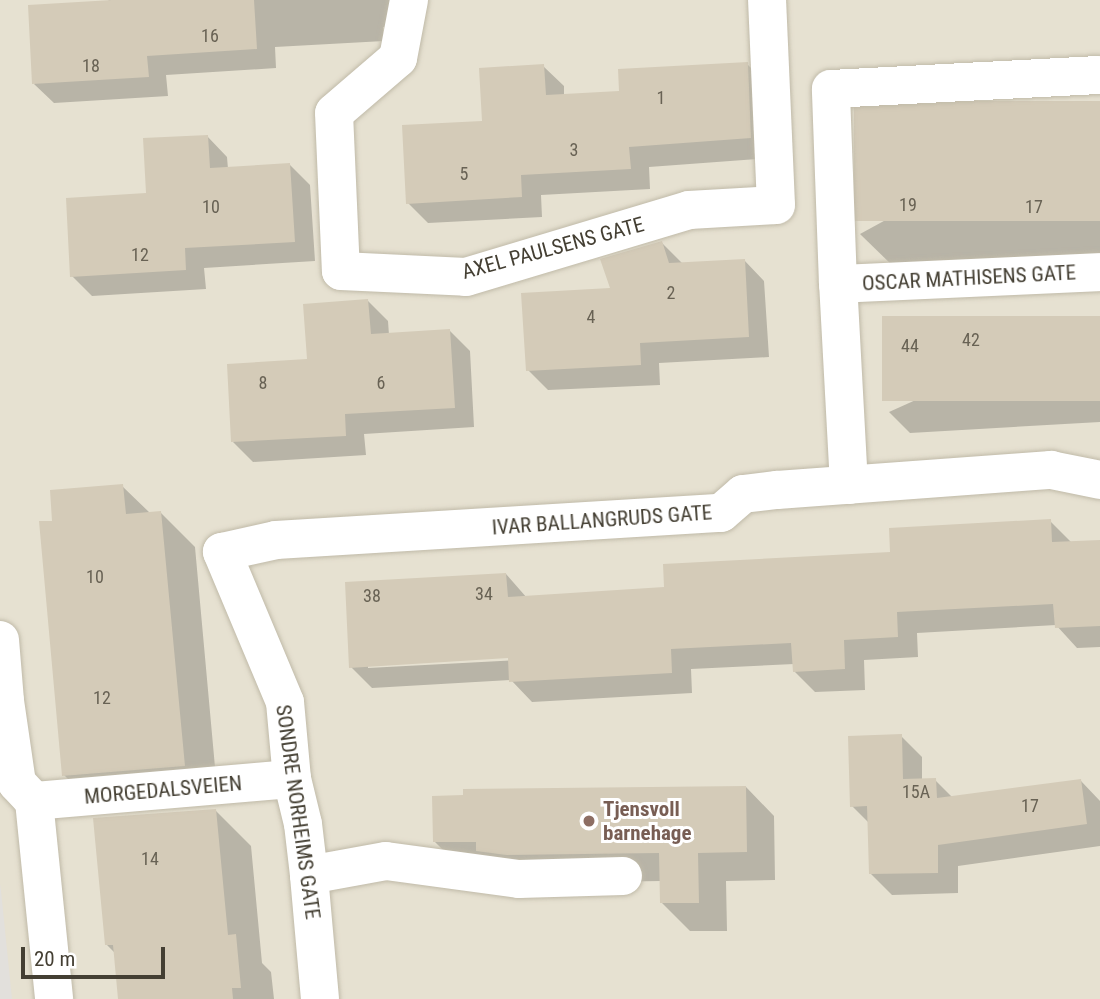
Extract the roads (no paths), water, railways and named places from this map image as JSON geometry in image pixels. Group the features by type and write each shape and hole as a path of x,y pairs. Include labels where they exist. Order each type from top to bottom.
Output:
{"street":[{"name":"AXEL PAULSENS GATE","path":"409,0 398,58 334,113 341,271 466,276 689,210 776,205 767,0"},
{"path":"849,485 831,89 1100,75"},
{"name":"OSCAR MATHISENS GATE","path":"838,284 1100,272"},
{"name":"IVAR BALLANGRUDS GATE","path":"222,552 276,540 722,513 743,494 849,485 1051,470 1100,480"},
{"name":"SONDRE NORHEIMS GATE","path":"222,552 285,702 292,779 303,824 320,999"},
{"path":"0,640 5,701 17,783 34,802 54,999"},
{"name":"MORGEDALSVEIEN","path":"34,802 292,779"},
{"path":"309,875 386,861 519,879 623,876"}],"place":[{"name":"Tjensvoll barnehage","path":"589,821"}]}
